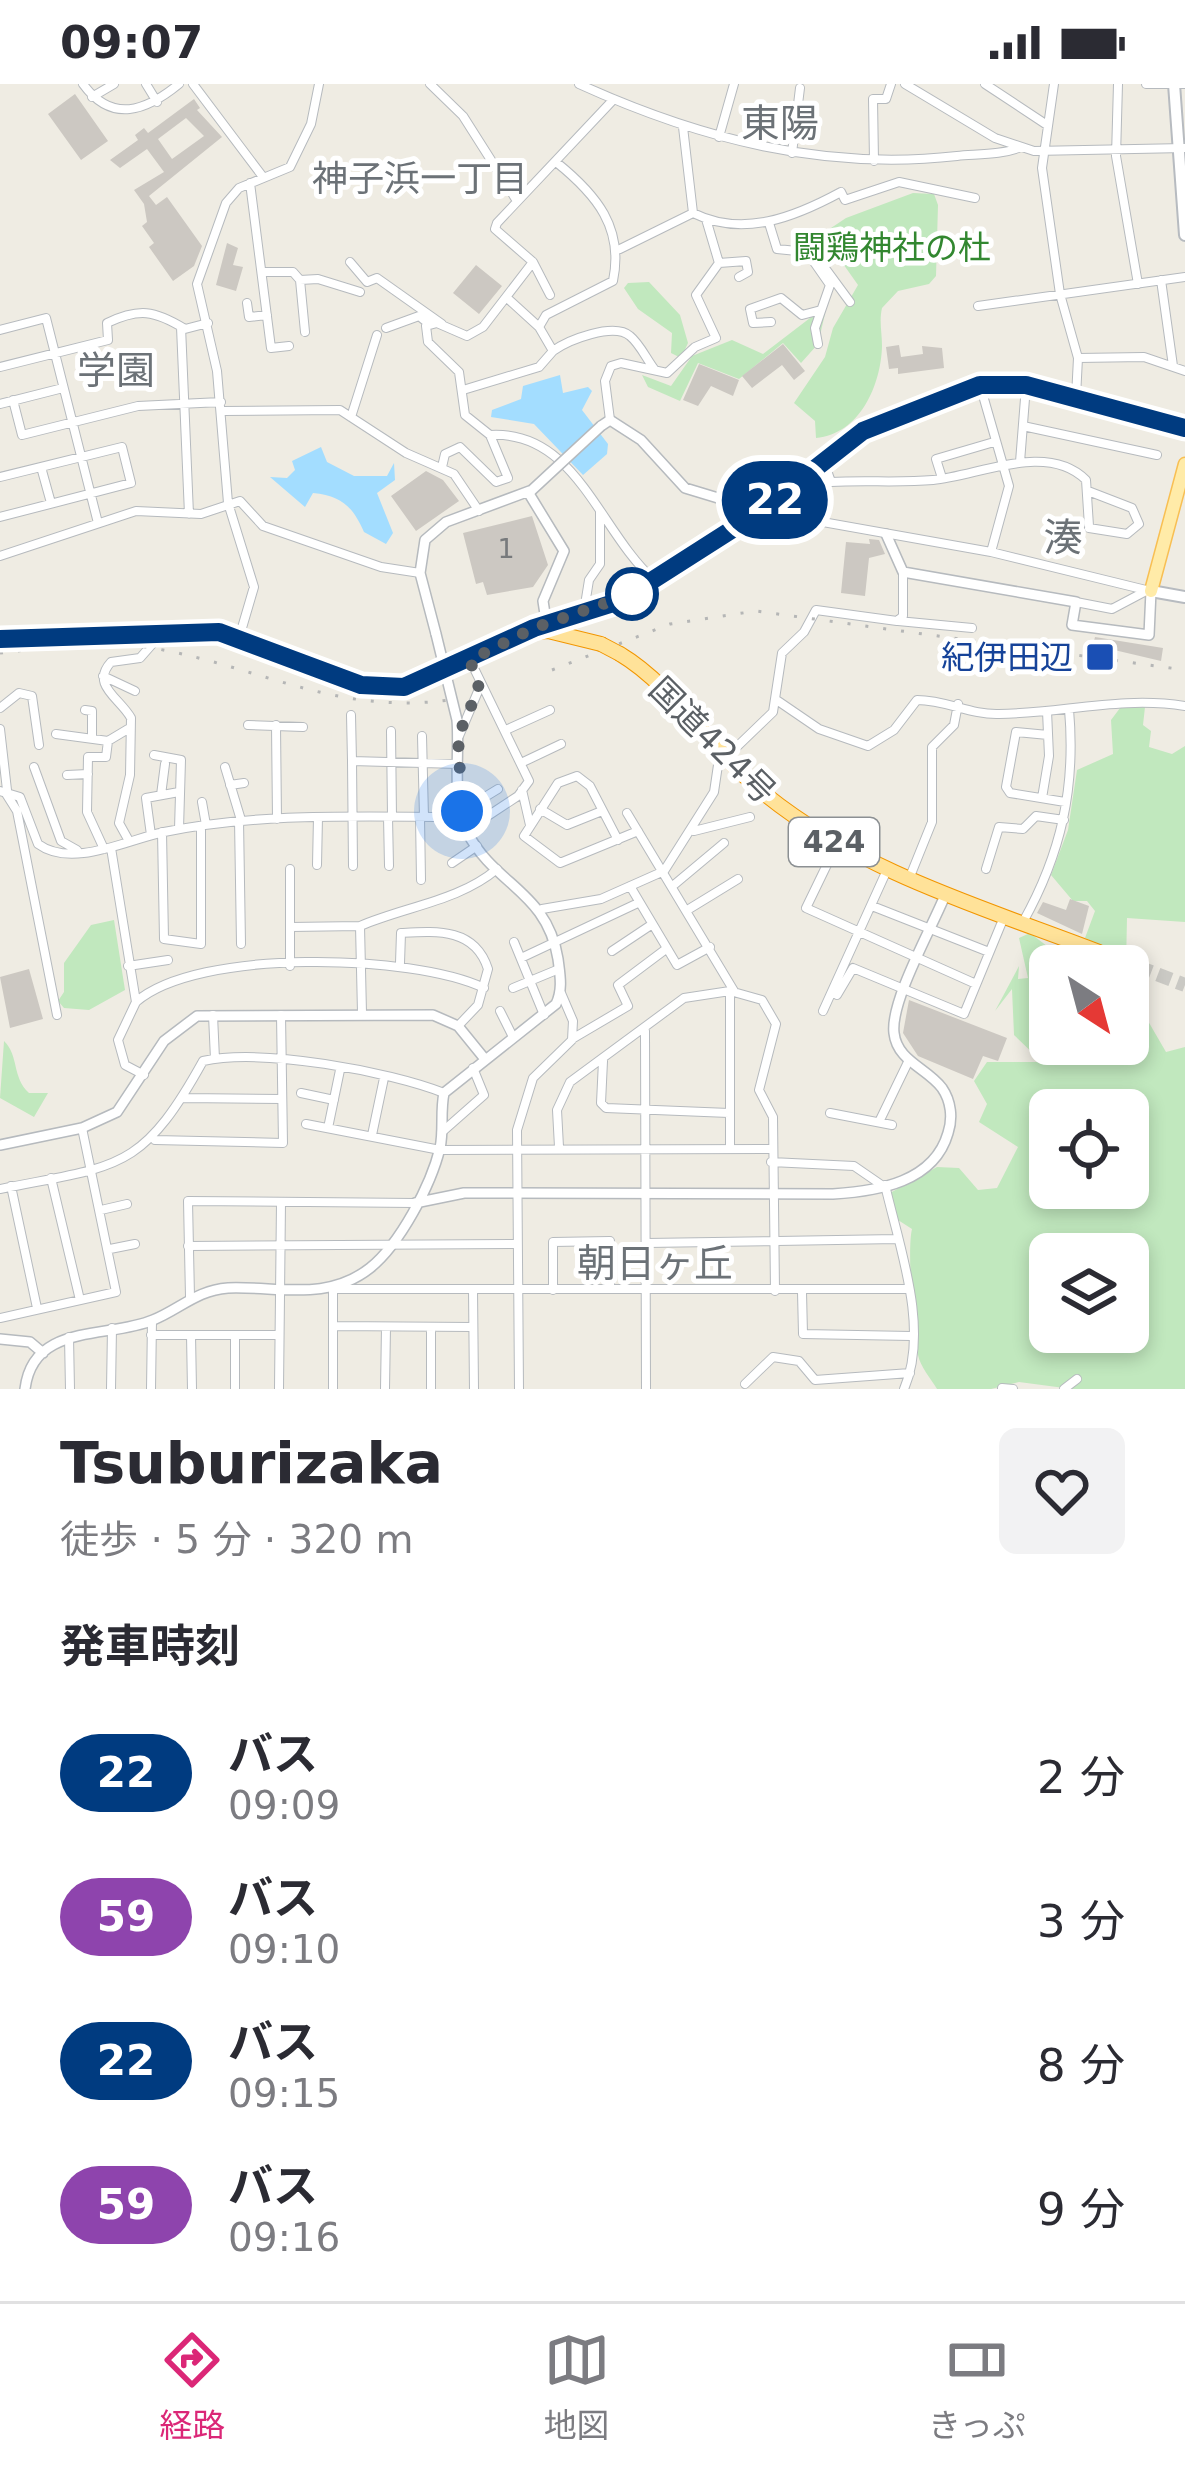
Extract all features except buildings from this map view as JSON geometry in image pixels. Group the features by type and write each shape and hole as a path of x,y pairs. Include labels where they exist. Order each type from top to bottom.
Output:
{"highway":[{"name":"国道424号","path":"521,633 547,627 620,654 724,759 784,810 837,844 887,869 1082,945"}],"main road":[{"path":"1178,85 1185,235"},
{"path":"547,627 620,601 761,511 884,419 980,385 1026,385 1185,428"},
{"path":"1185,464 1149,591 1185,597"},
{"path":"0,639 219,632 319,671 383,689 428,680 521,633"}],"street":[{"path":"82,84 92,97 120,111 157,102 179,84"},
{"path":"92,97 114,84"},
{"path":"146,84 157,102"},
{"path":"193,84 263,177"},
{"path":"238,638 254,587 228,503 222,406 208,323 198,299 200,269 226,203 250,183 290,167 311,124 319,84"},
{"path":"430,84 463,116 517,201"},
{"path":"579,84 683,127 792,153 874,161 1021,147"},
{"path":"719,137 734,84"},
{"path":"874,161 873,99 886,99 891,84"},
{"path":"905,84 994,138 1021,147 1043,152 1182,149"},
{"path":"986,84 1047,125"},
{"path":"1054,84 1043,152 1060,294 1078,358 1076,397"},
{"path":"1118,84 1116,147 1138,284"},
{"path":"1146,84 1178,85"},
{"path":"792,153 800,88"},
{"path":"550,295 533,262 495,230 613,100"},
{"path":"683,127 693,213"},
{"path":"539,327 546,315 613,281 620,249 594,199 556,162"},
{"path":"693,213 706,220 769,223 841,192 844,200 899,182 975,198"},
{"path":"250,183 271,348 289,346"},
{"path":"620,249 693,213"},
{"path":"706,220 719,262"},
{"path":"769,223 777,249 817,255 850,302"},
{"path":"803,250 830,285 815,328 818,344"},
{"path":"719,262 746,261 748,272 739,277"},
{"path":"350,262 364,280 377,278 460,335 475,333 533,262"},
{"path":"606,423 604,381 611,366 621,363 674,371 695,347 716,338 696,295 719,262"},
{"path":"263,272 293,272 300,280 305,332"},
{"path":"978,306 1185,277"},
{"path":"300,280 318,279 360,292"},
{"path":"1161,280 1173,366"},
{"path":"506,297 539,327 553,350"},
{"path":"771,322 753,323 751,308 781,298 811,317 826,305"},
{"path":"247,303 249,317 267,315"},
{"path":"0,367 108,340 107,323 130,310 151,312 181,327 208,323"},
{"path":"351,417 381,331 419,316 443,326"},
{"path":"0,330 46,318 98,523"},
{"path":"429,324 425,337 454,364 463,389 465,416 490,435 506,467 504,483 496,482 465,448 449,450 442,467"},
{"path":"181,327 189,514"},
{"path":"463,389 539,368 566,342 618,330 630,336 656,371"},
{"path":"1078,358 1144,357 1185,371"},
{"path":"980,385 1009,486 991,552"},
{"path":"1020,462 1026,385"},
{"path":"0,404 63,388"},
{"path":"13,400 22,435 139,406 329,408 406,453 442,467 466,488 479,511"},
{"path":"572,1040 573,1021 561,993 554,943 542,909 497,869 465,831 457,720 420,573 422,545 432,531 530,491 606,423"},
{"path":"606,423 641,440 685,488 761,511 991,552 1149,591"},
{"path":"1023,425 1156,455"},
{"path":"490,435 531,439 573,472 635,563 654,580"},
{"path":"942,478 936,459 994,442"},
{"path":"0,477 122,447 131,483 0,517"},
{"path":"824,463 831,482 942,478 1020,462 1078,472 1088,491 1089,527 1127,534 1139,524 1132,508 1088,491"},
{"path":"41,467 50,503"},
{"path":"530,491 564,551 543,601 547,627"},
{"path":"0,556 136,511 189,514 228,503 246,504 263,526 381,567 420,573"},
{"path":"582,638 571,626 582,614 589,580 600,564 600,512"},
{"path":"886,534 903,572 903,616 896,621"},
{"path":"903,572 1112,609 1149,591"},
{"path":"1129,586 1129,601"},
{"path":"1076,602 1072,626 1148,635 1149,591"},
{"path":"542,909 601,899 664,871 714,792 714,771 778,701 782,653 804,632 816,610 972,628"},
{"path":"129,841 119,823 130,776 131,718 106,690 103,676 111,662 140,658 164,631"},
{"path":"465,831 529,781 508,729 479,688 470,660"},
{"path":"103,676 134,691"},
{"path":"458,736 479,688"},
{"path":"0,708 19,693 32,696 39,745"},
{"path":"778,701 819,729 868,746 894,730 917,700 958,704 986,714 1142,699 1185,706"},
{"path":"909,878 932,822 932,747 954,724 958,704"},
{"path":"1023,922 1055,860 1064,820 1072,769 1069,709"},
{"path":"85,710 92,711 92,737"},
{"path":"508,729 550,710"},
{"path":"1042,798 1047,711"},
{"path":"351,715 353,866"},
{"path":"248,725 303,727"},
{"path":"276,725 278,819"},
{"path":"56,734 108,741 129,728"},
{"path":"0,729 4,791 17,811 57,1015"},
{"path":"389,866 392,731"},
{"path":"1048,735 1016,732 1006,787 1065,802"},
{"path":"421,880 422,736"},
{"path":"108,741 106,757 88,758 88,818 107,848 136,1003 118,1040 125,1065 145,1076"},
{"path":"523,762 561,744"},
{"path":"154,755 182,760 179,830"},
{"path":"352,761 459,764"},
{"path":"161,795 165,764"},
{"path":"34,767 61,841 78,851"},
{"path":"225,767 240,820 238,940"},
{"path":"67,775 88,774"},
{"path":"618,840 590,786 577,776 564,778 524,836 560,863 618,840 638,831"},
{"path":"230,785 244,783"},
{"path":"4,791 20,797 38,844 46,850 78,851 240,820 462,814 498,789"},
{"path":"522,790 530,826"},
{"path":"179,792 146,799 156,834 164,939 201,947 202,802"},
{"path":"540,809 567,825 602,811"},
{"path":"627,813 689,909 732,991 730,1148"},
{"path":"986,869 999,827 1023,829 1036,816 1064,820"},
{"path":"693,831 750,817"},
{"path":"317,818 317,866"},
{"path":"674,884 724,843"},
{"path":"837,844 806,908 976,984"},
{"path":"452,862 477,846"},
{"path":"290,869 290,966"},
{"path":"290,927 360,926 436,897 469,893 497,869"},
{"path":"823,1011 887,869"},
{"path":"689,909 738,879"},
{"path":"629,886 676,965 710,947"},
{"path":"190,1297 188,1202 415,1203 444,1193 833,1194 884,1185 936,1161 951,1121 941,1087 909,1060 893,1032 946,893"},
{"path":"521,958 638,903"},
{"path":"872,906 989,952"},
{"path":"837,994 853,968 964,1014 1004,916"},
{"path":"611,951 651,925"},
{"path":"360,926 362,1013"},
{"path":"400,964 400,932 465,937 487,962 478,1005 458,1026"},
{"path":"514,942 544,1015"},
{"path":"519,1389 517,1147 526,1091 543,1064 628,1006 618,985 667,950"},
{"path":"128,966 168,959"},
{"path":"136,1003 228,965 400,964 448,972 484,988"},
{"path":"513,988 559,969"},
{"path":"559,1147 560,1097 570,1082 693,993 732,991 762,1000 776,1018 760,1090 773,1117 775,1292"},
{"path":"333,1289 372,1266 415,1203 440,1150 444,1093 472,1066 544,1015 561,993"},
{"path":"500,1011 513,1037"},
{"path":"153,1140 283,1143 281,1014"},
{"path":"213,1015 215,1058"},
{"path":"0,1143 82,1127 117,1112 174,1029 197,1016 434,1015 458,1026 484,1058"},
{"path":"645,1030 646,1389"},
{"path":"0,1189 123,1161 153,1140 203,1061 215,1058 281,1058 444,1093"},
{"path":"603,1060 602,1102 616,1111 729,1113"},
{"path":"879,1122 909,1060"},
{"path":"441,1133 484,1095 484,1085 472,1066"},
{"path":"328,1128 340,1070"},
{"path":"371,1135 384,1078"},
{"path":"301,1094 334,1100"},
{"path":"182,1098 282,1099"},
{"path":"840,1100 834,1114 892,1125"},
{"path":"305,1124 440,1150 771,1149"},
{"path":"0,1318 116,1292 82,1127"},
{"path":"771,1162 861,1168 884,1185 909,1288 910,1373 904,1389"},
{"path":"51,1178 80,1300"},
{"path":"11,1186 37,1308"},
{"path":"279,1389 281,1202"},
{"path":"101,1210 127,1204"},
{"path":"647,1243 897,1239"},
{"path":"553,1289 553,1242 610,1241 610,1289"},
{"path":"110,1249 135,1244"},
{"path":"188,1246 517,1244"},
{"path":"25,1389 43,1353 70,1336 152,1321 190,1297 227,1288 802,1292 909,1288"},
{"path":"472,1288 473,1389"},
{"path":"333,1289 333,1389"},
{"path":"802,1292 803,1334 911,1336"},
{"path":"151,1389 152,1321"},
{"path":"333,1326 473,1327"},
{"path":"385,1389 386,1327"},
{"path":"431,1327 431,1389"},
{"path":"112,1328 112,1389"},
{"path":"151,1335 279,1335"},
{"path":"191,1335 192,1389"},
{"path":"235,1335 235,1389"},
{"path":"70,1336 70,1389"},
{"path":"0,1339 30,1342 43,1353"},
{"path":"746,1384 773,1357 799,1361 815,1380 910,1373"},
{"path":"1064,1389 1077,1379"},
{"path":"1002,1388 1013,1389"}],"green space":[{"name":"闘鶏神社の杜","path":"913,193 934,194 938,205 936,276 929,284 898,291 882,308 881,361 865,405 845,427 816,438 815,421 794,403 825,357 833,328 858,285 822,234 846,218"},
{"path":"649,282 680,315 688,343 681,358 671,353 672,333 638,309 624,288 628,283"},
{"path":"827,305 818,344 801,363 783,343 739,379 698,363 680,401 648,387 642,375 671,386 692,356 732,340 763,354"},
{"path":"1139,703 1145,707 1143,725 1151,731 1149,747 1172,754 1185,746 1185,922 1127,918 1126,945 1100,945 1085,938 1095,911 1087,901 1073,901 1051,875 1068,830 1077,770 1113,754 1111,720 1120,708"},
{"path":"114,920 125,990 89,1010 64,1008 58,1001 64,992 64,963 91,925"},
{"path":"1030,933 1046,945 1029,945 1029,1049 1014,1035 1012,989 995,1011 1019,966 1018,979 1028,978 1019,938"},
{"path":"1149,1023 1166,1052 1185,1047 1185,1389 1072,1389 1019,1382 991,1389 937,1389 923,1368 914,1328 912,1229 898,1220 890,1193 937,1167 959,1168 978,1190 997,1188 1018,1147 979,1122 987,1104 974,1081 987,1062 1149,1065"},
{"path":"4,1041 29,1093 48,1093 34,1117 0,1098"}],"water":[{"path":"560,375 563,393 588,387 592,391 582,410 608,444 607,454 583,475 534,424 491,417 492,410 521,399 523,386"},
{"path":"321,447 327,462 354,476 387,476 394,463 395,480 377,493 393,533 386,544 364,532 351,509 339,500 313,493 305,507 270,477 287,478 295,470 292,461"}],"tunnel":[{"path":"1149,971 1185,985"}],"railway":[{"path":"552,670 670,624 756,611 1185,670"},
{"path":"0,653 79,645 138,646 335,695 409,703 449,700"}],"bus line":[{"name":"22","path":"0,639 219,632 361,685 404,687 534,628 620,601 761,511 863,431 980,385 1026,385 1185,428"}],"place":[{"name":"紀伊田辺","path":"1100,657"}],"district":[{"name":"東陽","path":"780,123"},
{"name":"神子浜一丁目","path":"420,178"},
{"name":"学園","path":"116,370"},
{"name":"湊","path":"1063,537"},
{"name":"朝日ヶ丘","path":"655,1263"}],"route":[{"path":"462,811 458,736 476,705 479,688 470,660 534,628 632,594"}]}
